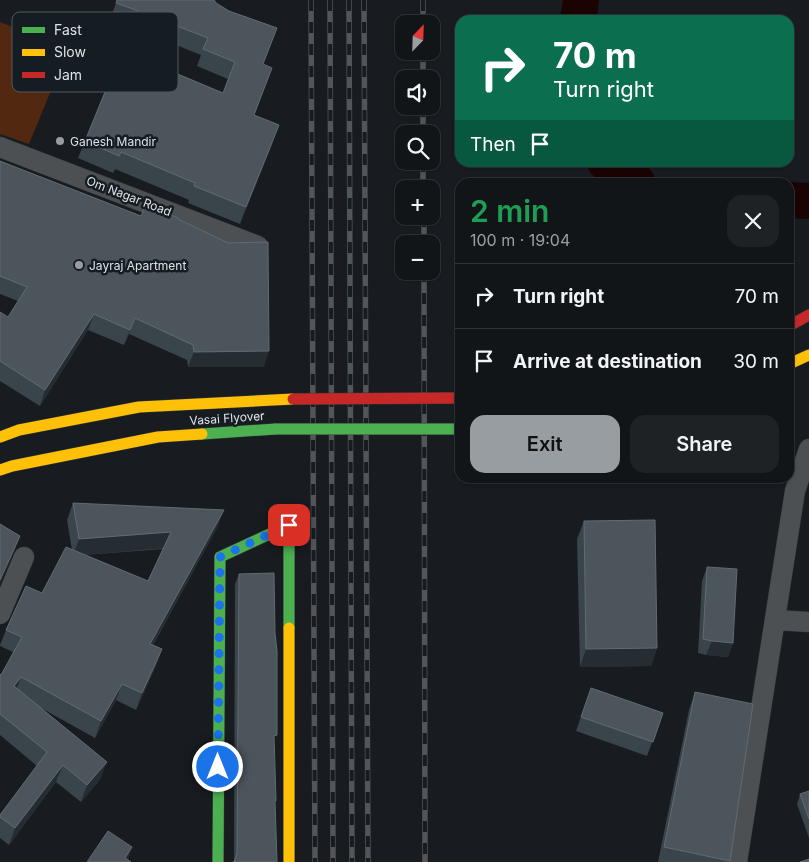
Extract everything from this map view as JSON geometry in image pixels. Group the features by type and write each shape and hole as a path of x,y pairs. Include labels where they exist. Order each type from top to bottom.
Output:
{"main road":[{"path":"794,323 809,315"},
{"path":"794,362 809,355"},
{"name":"Vasai Flyover","path":"0,437 19,430 139,407 293,399 455,398"},
{"name":"Vasai Flyover","path":"0,470 158,437 276,428 455,429"},
{"path":"218,862 220,557 289,525 288,862"}],"street":[{"name":"Om Nagar Road","path":"0,147 258,246"},
{"path":"737,862 795,491 809,449"},
{"path":"0,614 24,557"},
{"path":"775,620 809,622"}],"shaded area":[{"path":"0,22 12,27 12,92 50,92 29,144 0,134"}],"building":[{"path":"117,0 214,0 229,11 277,28 263,64 272,68 254,115 279,125 246,207 194,186 195,183 121,152 119,156 85,141 105,92 178,92 178,74 223,93 235,62 203,49 208,38 178,26 178,12 138,11 116,3"},
{"path":"0,161 141,216 146,204 228,243 268,242 269,351 194,352 193,345 135,318 130,330 94,314 45,390 0,361 0,312 8,317 27,287 0,276"},
{"path":"73,503 224,510 150,644 162,649 142,693 122,684 101,721 21,677 14,686 107,762 87,785 63,765 15,828 0,817 0,815 47,752 0,714 0,674 22,637 6,630 26,586 42,593 66,547 148,581 171,532 79,539"},
{"path":"655,520 657,648 586,649 584,521"},
{"path":"0,524 20,536 0,580"},
{"path":"707,567 737,569 733,643 703,639"},
{"path":"274,573 277,651 277,735 274,736 277,862 233,862 237,853 239,574"},
{"path":"591,688 663,713 653,742 581,717"},
{"path":"695,692 753,704 730,861 664,847"},
{"path":"809,791 809,819 800,794"},
{"path":"108,831 132,847 125,858 131,862 87,862"}],"waterway":[{"path":"579,15 581,0"},
{"path":"613,167 631,178"},
{"path":"794,200 809,201"}],"railway":[{"path":"311,0 315,862"},
{"path":"330,0 333,862"},
{"path":"349,0 352,862"},
{"path":"364,0 368,862"},
{"path":"423,0 423,15"},
{"path":"423,60 423,70"},
{"path":"423,115 423,125"},
{"path":"423,170 423,180"},
{"path":"424,225 424,235"},
{"path":"424,280 425,862"}],"traffic: fast":[{"path":"202,434 276,429"},
{"path":"276,429 455,429"},
{"path":"218,862 220,557 289,525 289,628"}],"traffic: slow":[{"path":"794,362 809,355"},
{"path":"0,437 19,430 139,407 293,399"},
{"path":"0,470 158,437 202,434"},
{"path":"289,628 289,862"}],"traffic: jam":[{"path":"794,323 809,315"},
{"path":"293,399 455,398"}],"place":[{"name":"Ganesh Mandir","path":"60,141"},
{"name":"Jayraj Apartment","path":"79,265"}],"route":[{"path":"218,767 220,557 289,525"}]}
